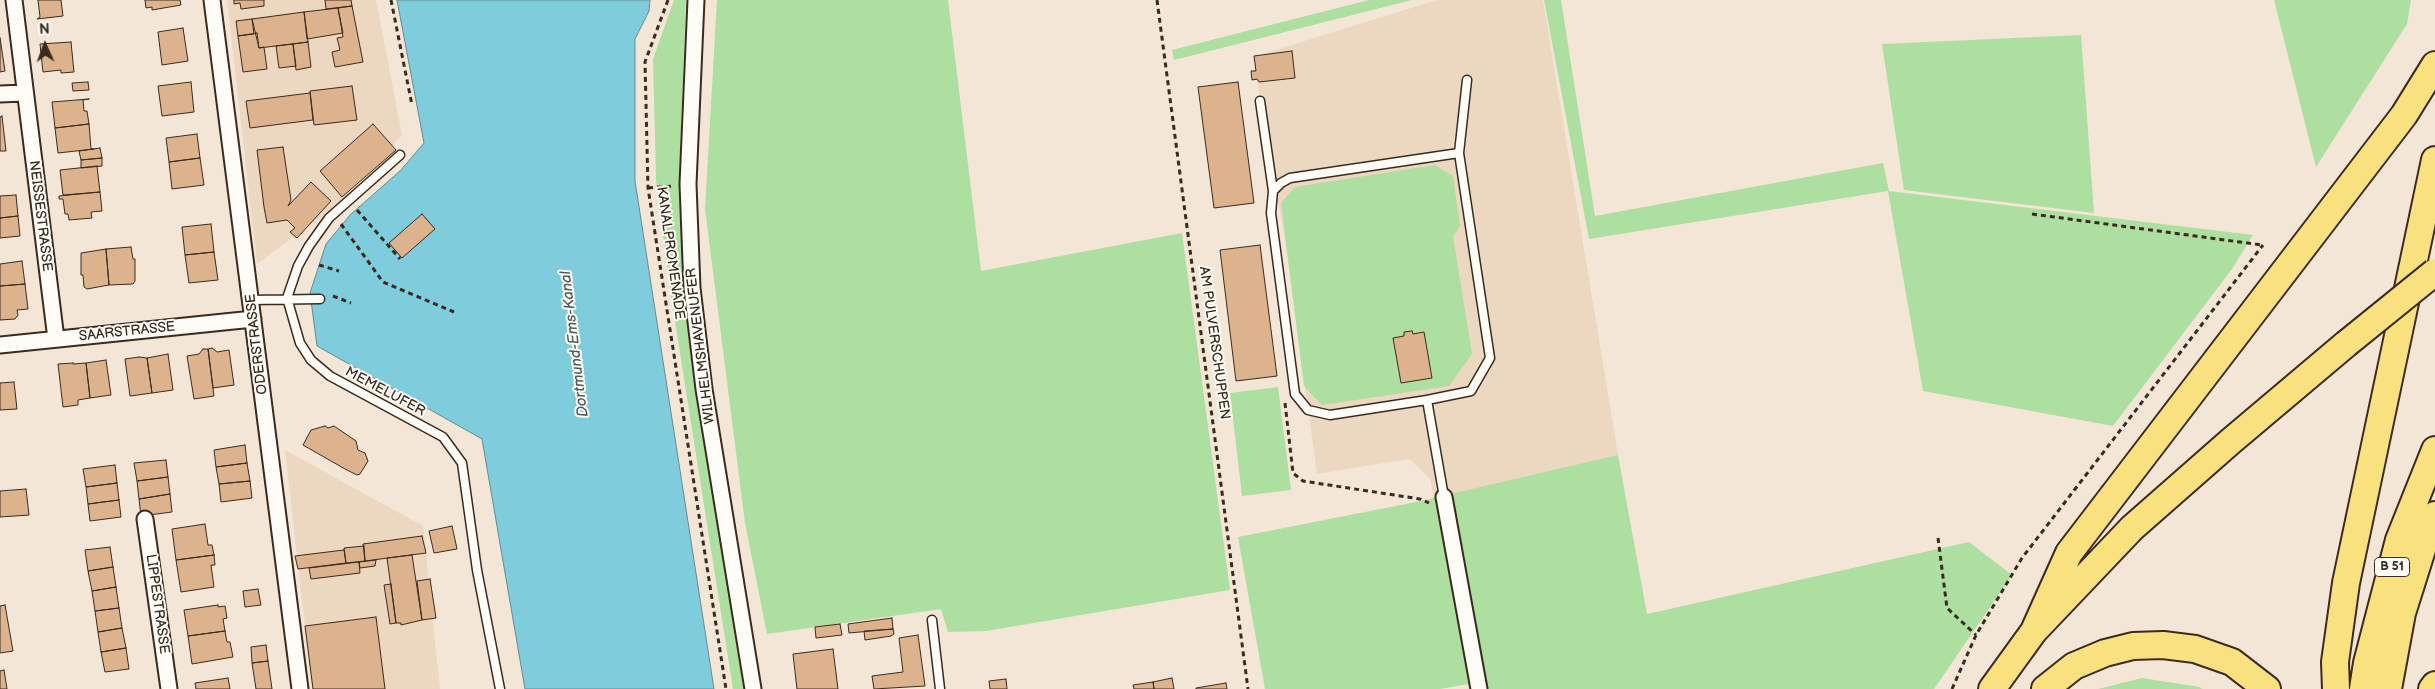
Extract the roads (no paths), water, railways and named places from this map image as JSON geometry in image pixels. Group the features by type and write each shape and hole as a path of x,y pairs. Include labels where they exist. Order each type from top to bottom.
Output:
{"highway":[{"path":"2034,631 2069,553 2404,115 2435,65"},
{"path":"2336,689 2335,662 2346,584 2435,160"},
{"path":"1992,689 2034,631 2132,528 2346,344 2435,272"},
{"name":"B 51","path":"2363,689 2366,663 2399,540 2435,450"},
{"name":"B 51","path":"2388,689 2402,613 2435,515"},
{"path":"2045,689 2074,666 2105,653 2133,646 2163,645 2195,649 2232,662 2267,689"},
{"path":"2432,689 2435,685"}],"street":[{"name":"NEISSESTRASSE","path":"14,0 56,340"},
{"name":"ODERSTRASSE","path":"212,0 252,300 300,689"},
{"name":"WILHELMSHAVENUFER","path":"696,0 688,184 692,288 704,389 753,689"},
{"path":"0,94 24,93"},
{"name":"SAARSTRASSE","path":"0,346 254,319"},
{"path":"1444,497 1479,689"},
{"name":"LIPPESTRASSE","path":"145,519 169,689"}],"lane":[{"path":"1260,101 1274,191 1271,213 1295,394 1308,410 1330,415 1471,391 1490,358 1459,153 1466,80"},
{"path":"1274,191 1290,178 1459,153"},
{"path":"287,298 298,266 308,246 333,214 400,155"},
{"name":"MEMELUFER","path":"287,298 300,343 311,360 330,376 443,437 462,463 477,570 500,689"},
{"path":"252,300 320,299"},
{"path":"1427,400 1444,497"},
{"path":"932,620 940,689"}],"water":[{"name":"Dortmund-Ems-Kanal","path":"397,0 650,0 649,11 635,39 635,181 714,689 525,689 482,439 317,346 310,293 326,244 350,215 401,170 424,143"}]}
